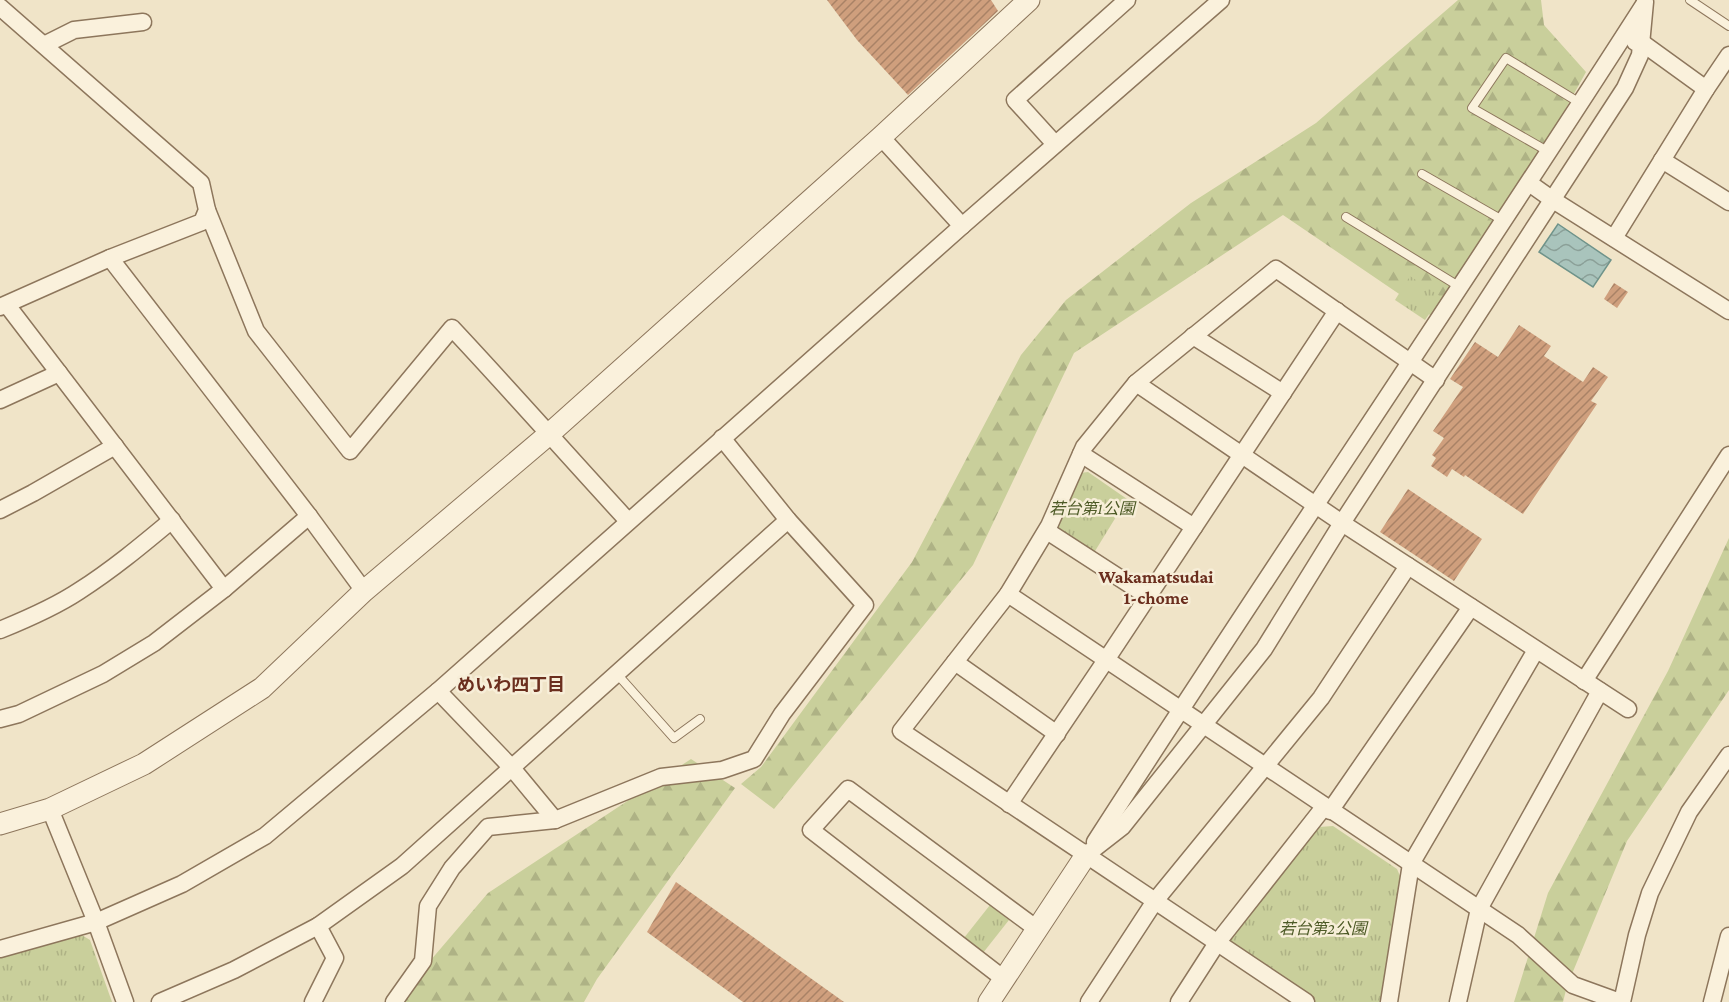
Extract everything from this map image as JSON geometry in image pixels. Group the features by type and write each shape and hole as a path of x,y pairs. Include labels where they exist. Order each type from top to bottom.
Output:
{"street":[{"path":"1055,144 1016,100 1127,0"},
{"path":"0,949 96,922 182,884 265,836 438,691 962,226 1221,0"},
{"path":"989,1002 1529,183 1646,1"},
{"path":"1086,855 1122,827 1264,649 1342,523 1625,88 1640,55 1646,1"},
{"path":"0,824 50,809 144,764 262,688 363,591 548,435 881,137 1018,3"},
{"path":"0,7 201,183 207,210 255,331 351,451 452,328 628,521"},
{"path":"44,45 74,30 143,22"},
{"path":"1620,41 1641,42 1706,89"},
{"path":"1614,238 1729,55"},
{"path":"881,137 962,226"},
{"path":"1662,160 1729,202"},
{"path":"1529,183 1729,311"},
{"path":"207,210 202,222 110,258 4,306 59,373 224,589"},
{"path":"110,258 309,516 363,591"},
{"path":"1306,1002 901,731 1008,594 1047,531 1084,447 1136,383 1276,269 1436,380"},
{"path":"1009,804 1149,597 1337,311"},
{"path":"1193,336 1283,393"},
{"path":"0,400 59,373"},
{"path":"1136,383 1342,523 1628,709"},
{"path":"394,1002 423,960 428,906 452,868 488,827 555,820 661,777 722,770 754,759 782,714 865,605 788,520 722,438"},
{"path":"0,510 115,446"},
{"path":"1081,454 1194,527"},
{"path":"1584,681 1729,455"},
{"path":"0,719 19,714 103,674 154,643 224,589 309,516"},
{"path":"0,630 34,616 78,592 118,565 172,520"},
{"path":"160,1002 234,970 318,926 402,866 788,520"},
{"path":"1047,531 1149,597"},
{"path":"1089,1002 1155,901 1321,698 1408,566"},
{"path":"1008,594 1518,935 1573,985 1621,1002 1650,892 1689,812 1729,755"},
{"path":"1179,1002 1217,943 1327,809 1471,607"},
{"path":"1389,1002 1411,864 1536,650"},
{"path":"955,662 1057,734"},
{"path":"438,691 512,768 555,820"},
{"path":"1458,1002 1479,909 1600,692"},
{"path":"1004,980 810,830 848,789 1037,929"},
{"path":"50,809 96,922 125,1002"},
{"path":"313,1002 335,958 318,926"},
{"path":"1712,1002 1729,936"}],"lane":[{"path":"1690,0 1729,26"},
{"path":"1549,152 1472,108 1506,58 1580,103"},
{"path":"1422,174 1504,221"},
{"path":"1346,217 1460,287"},
{"path":"617,674 674,738 700,719"}],"green space":[{"path":"1458,0 1541,0 1544,25 1586,72 1529,175 1433,317 1283,215 1074,353 973,565 774,809 741,784 761,767 912,562 1021,355 1066,300 1191,203 1316,123"},
{"path":"1410,276 1441,297 1425,320 1395,300"},
{"name":"若台第1公園","path":"1088,472 1127,499 1092,556 1058,534 1055,523 1080,473"},
{"path":"1729,538 1729,690 1627,841 1567,986 1563,1002 1514,1002 1548,893 1668,671"},
{"path":"691,759 735,788 597,979 584,1002 395,1002 488,893"},
{"name":"若台第2公園","path":"1333,826 1397,869 1400,876 1380,1002 1310,1002 1229,950 1229,937 1319,827"},
{"path":"990,905 1009,920 979,958 960,943"},
{"path":"80,934 90,940 112,1002 0,1002 0,957"}],"water":[{"path":"1558,224 1611,260 1593,287 1539,252"}],"building":[{"path":"827,0 991,0 998,11 908,95 857,40"},
{"path":"1614,283 1628,292 1617,308 1604,299"},
{"path":"1519,325 1551,346 1544,356 1583,382 1593,367 1608,377 1591,401 1597,404 1523,514 1465,475 1464,477 1452,469 1447,477 1431,466 1436,458 1432,455 1444,438 1433,431 1463,387 1450,379 1475,342 1498,357"},
{"path":"1408,489 1482,539 1454,581 1380,532"},
{"path":"676,882 844,1002 743,1002 647,932"}],"district":[{"name":"Wakamatsudai 1-chome","path":"1156,587"},
{"name":"めいわ四丁目","path":"511,685"}]}
